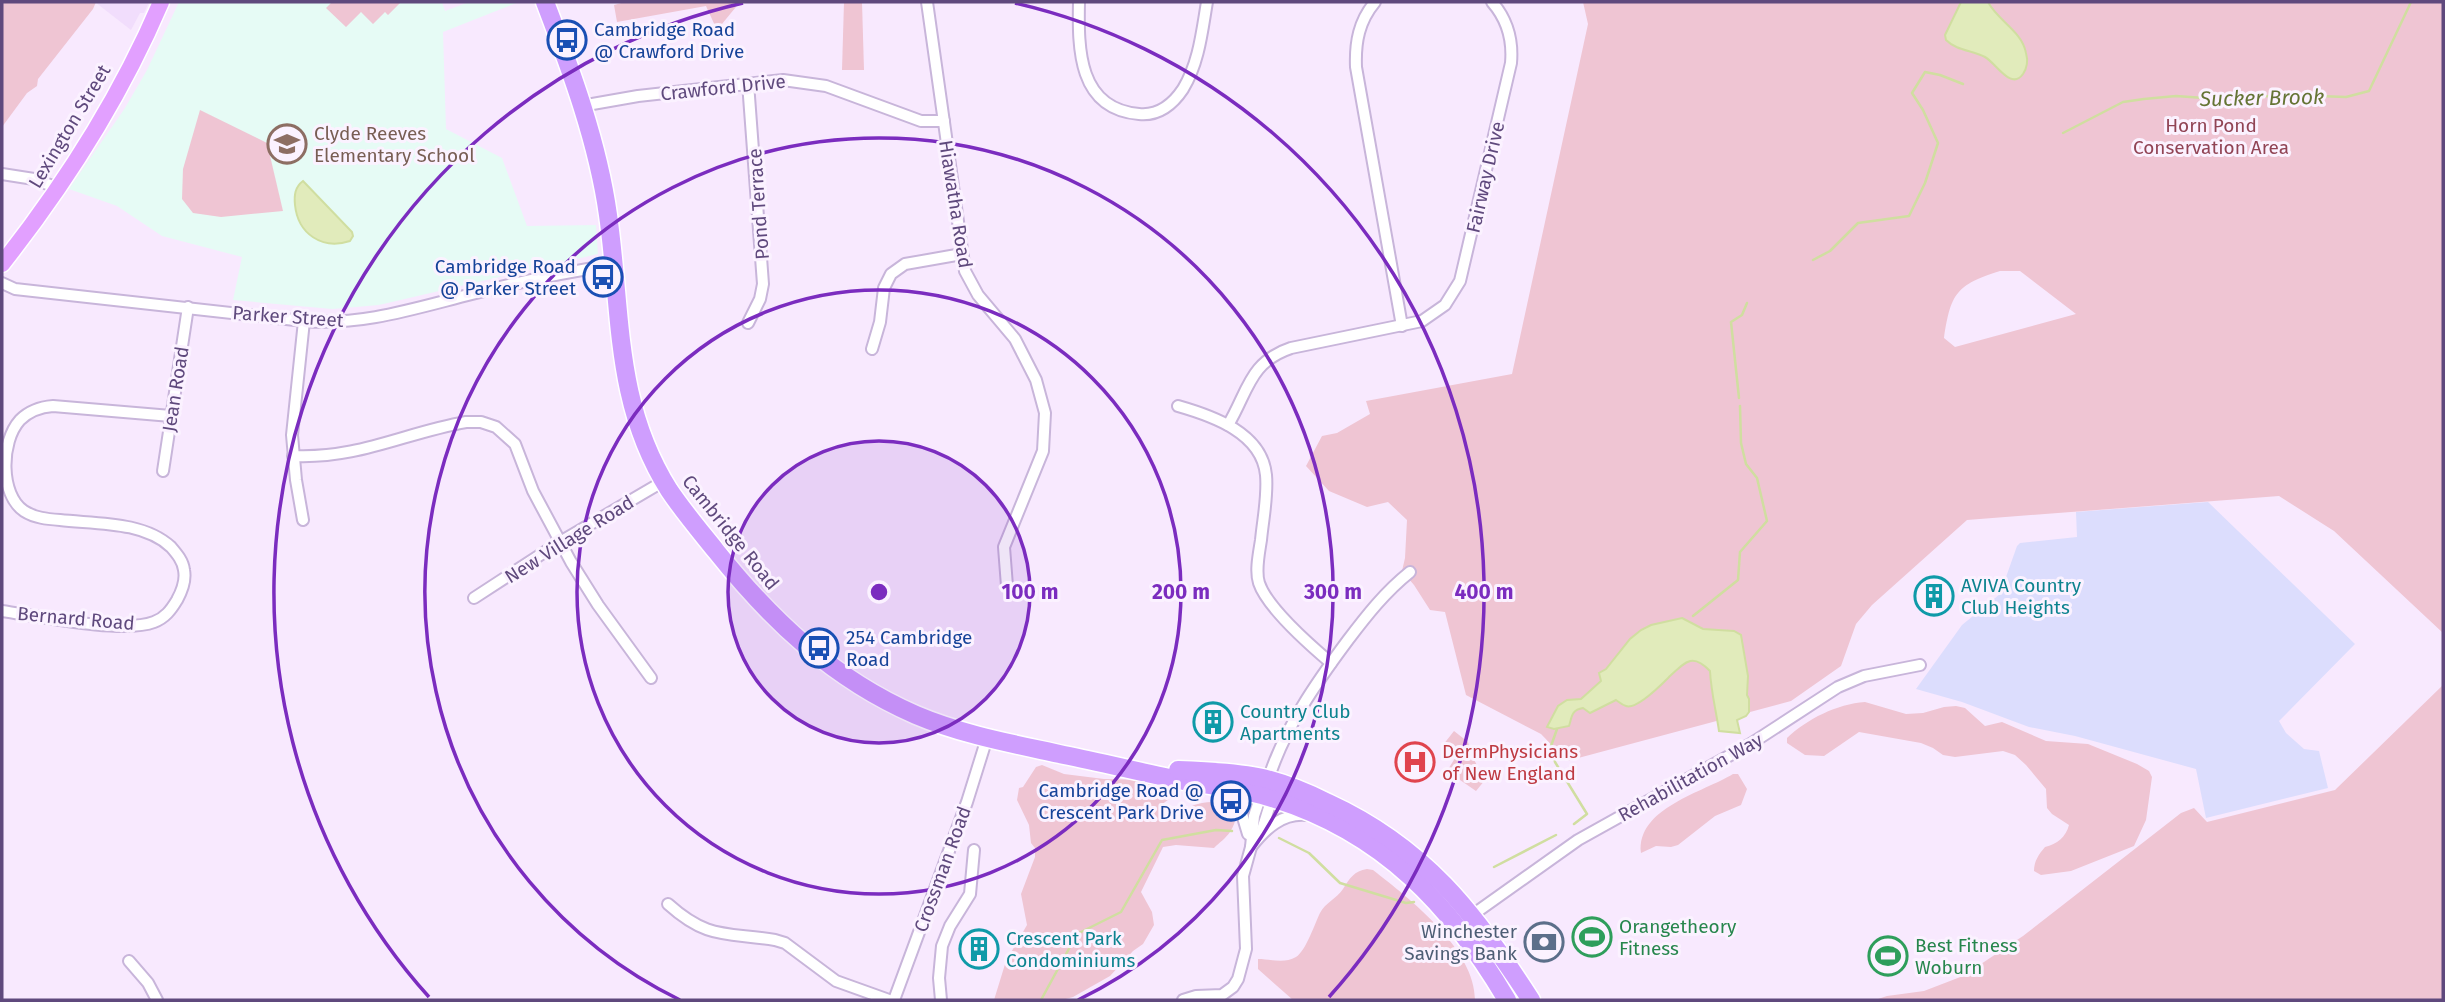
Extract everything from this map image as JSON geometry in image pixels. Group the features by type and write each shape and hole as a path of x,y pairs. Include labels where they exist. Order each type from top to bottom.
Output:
{"highway":[{"name":"Cambridge Road","path":"545,2 581,106 604,190 621,352 629,396 642,437 664,481 694,524 743,584 785,628 812,653 855,683 892,704 937,723 987,738 1217,786 1310,794 1379,829 1432,872 1505,959 1531,1000"},
{"name":"Cambridge Road","path":"1136,769 1230,773 1335,824 1389,859 1437,901 1473,945 1507,1000"}],"main road":[{"name":"Lexington Street","path":"2,264 58,188 106,111 161,2"}],"street":[{"name":"Hiawatha Road","path":"927,2 967,276 972,287 1012,333 1036,380 1045,413 1045,439 1039,464 1004,547 1007,586"},
{"path":"1079,2 1080,53 1092,88 1099,98 1109,105 1140,114 1151,114 1166,107 1183,88 1195,64 1207,2"},
{"path":"1375,2 1364,17 1357,37 1356,67 1402,326"},
{"name":"Fairway Drive","path":"1228,425 1253,375 1272,356 1291,348 1422,321 1445,305 1457,287 1511,63 1509,31 1492,2"},
{"name":"Crawford Drive","path":"581,106 638,96 783,80 811,83 841,91 919,121 944,121"},
{"name":"Pond Terrace","path":"748,83 763,284 760,299 748,323"},
{"path":"2,174 34,179 58,188"},
{"path":"872,349 880,322 884,288 891,274 905,264 962,254"},
{"name":"Parker Street","path":"2,283 15,289 304,321 341,322 421,308 535,278 613,265"},
{"name":"Jean Road","path":"163,471 188,307"},
{"path":"303,520 293,456 292,423 304,321"},
{"name":"Bernard Road","path":"2,611 107,625 140,625 158,620 171,609 182,590 184,571 179,557 162,540 137,529 44,519 28,514 11,500 5,476 11,433 22,418 39,408 53,406 170,416"},
{"path":"1178,406 1210,415 1228,425 1254,446 1265,471 1258,573 1260,585 1290,624 1331,663"},
{"path":"293,456 338,455 461,423 486,423 505,432 515,444 533,491 598,605 651,678"},
{"name":"New Village Road","path":"474,597 664,481"},
{"path":"1259,836 1267,791 1278,752 1316,683 1379,601 1410,572"},
{"name":"Rehabilitation Way","path":"1471,916 1578,840 1759,739 1838,687 1864,676 1920,665"},
{"name":"Crossman Road","path":"892,1000 963,812 987,738"},
{"path":"1217,786 1229,793 1238,803 1246,821 1251,846"},
{"path":"1184,1000 1196,996 1224,994 1238,979 1245,949 1243,876 1251,846 1254,816 1267,791"},
{"path":"1251,846 1273,824 1296,815 1335,824"},
{"path":"941,1000 939,978 942,946 950,926 970,894 974,850"},
{"path":"668,904 686,920 708,931 785,943 836,981 892,1000"},
{"path":"129,961 148,983 157,1000"}],"shaded area":[{"path":"95,2 149,2 131,30"},
{"name":"Clyde Reeves Elementary School","path":"179,2 442,2 445,11 469,2 519,2 443,32 446,129 502,158 527,226 596,225 598,254 379,305 332,309 233,300 242,257 162,236 117,206 69,189 125,108 147,70"},
{"path":"1961,2 1988,2 2015,32 2024,45 2027,56 2023,74 2018,78 2009,78 1985,57 1946,40 1945,35"},
{"path":"303,181 352,232 350,241 330,243 306,232 297,215 295,201 297,189"},
{"path":"2208,502 2355,644 2279,721 2286,733 2304,749 2319,751 2328,788 2206,818 2196,769 2075,736 2029,727 1962,702 1916,689 1962,625 2000,594 2020,543 2077,537 2076,512"},
{"path":"1682,618 1703,629 1734,631 1741,635 1748,676 1749,712 1737,720 1740,733 1719,731 1710,671 1694,661 1685,663 1649,696 1636,704 1626,706 1616,700 1590,713 1583,708 1579,709 1573,714 1569,726 1554,729 1547,727 1558,706 1567,700 1581,699 1601,681 1599,673 1606,669 1630,639 1641,630"}],"green space":[{"path":"2,2 96,2 38,79 37,86 27,93 2,127"},
{"path":"332,2 401,2 388,15 385,12 373,24 361,12 346,27 326,8"},
{"path":"625,2 740,2 717,30 706,6 617,22 614,5"},
{"path":"844,2 862,2 864,70 842,70"},
{"name":"Horn Pond Conservation Area","path":"1583,2 2443,2 2443,633 2334,531 2279,496 1967,520 1872,605 1856,624 1841,666 1791,701 1567,761 1541,734 1466,695 1445,612 1430,610 1402,571 1407,520 1388,502 1367,507 1329,491 1306,466 1322,436 1337,433 1370,414 1366,401 1512,374 1588,24","holes":["2000,271 2020,271 2076,314 1955,347 1944,338 1953,301 1965,286"]},
{"path":"200,110 267,143 283,211 221,217 193,213 182,199 183,169"},
{"path":"2443,685 2443,1000 1875,1000 1924,991 1963,976 2023,936 2181,813 2194,808 2207,822 2335,790"},
{"path":"1865,702 1906,714 1944,707 1965,708 1985,726 2002,722 2046,741 2088,744 2137,764 2149,771 2152,777 2146,820 2134,846 2071,871 2041,875 2034,871 2037,858 2045,847 2063,836 2069,825 2047,808 2046,789 2015,755 2003,751 1955,757 1943,755 1921,743 1859,732 1824,756 1805,755 1787,743 1787,738 1813,719 1833,709"},
{"path":"1454,731 1468,742 1485,780 1476,791 1447,771 1457,755 1443,745"},
{"path":"1042,765 1064,774 1104,779 1149,780 1168,784 1172,797 1161,805 1159,811 1171,816 1198,804 1217,802 1234,811 1234,823 1228,834 1214,848 1176,845 1163,847 1141,892 1152,912 1154,925 1143,944 1110,976 1073,997 1062,1000 994,1000 1006,961 1027,925 1021,894 1035,857 1035,848 1031,843 1029,825 1017,800 1019,788 1023,787 1036,767"},
{"path":"1738,774 1747,789 1741,805 1715,816 1678,845 1656,846 1641,853 1642,837 1649,824 1660,813 1674,803"},
{"path":"1367,869 1373,870 1405,895 1438,927 1464,962 1472,981 1475,1000 1293,1000 1258,969 1258,959 1287,960 1300,954 1322,909 1353,876"}],"waterway":[{"name":"Sucker Brook","path":"2063,133 2123,102 2144,99 2176,96 2218,99 2290,95 2346,97 2369,91 2411,2"},
{"name":"Sucker Brook","path":"1813,260 1830,251 1858,223 1909,216 1925,183 1938,143 1912,93 1925,72 1963,84"},
{"name":"Sucker Brook","path":"1739,398 1731,322 1742,315 1747,303"},
{"name":"Sucker Brook","path":"1693,616 1738,580 1740,552 1767,521 1757,478 1746,464 1741,443 1740,406"},
{"name":"Sucker Brook","path":"1557,729 1551,746 1555,762 1587,814 1574,824"},
{"name":"Sucker Brook","path":"1041,1000 1077,934 1121,912 1162,840 1216,830 1232,831"},
{"name":"Sucker Brook","path":"1494,867 1556,835"},
{"name":"Sucker Brook","path":"1279,838 1309,853 1340,883 1406,903 1414,902"}],"place":[{"name":"Cambridge Road @ Crawford Drive","path":"567,40"},
{"name":"Clyde Reeves Elementary School","path":"287,144"},
{"name":"Cambridge Road @ Parker Street","path":"603,277"},
{"name":"AVIVA Country Club Heights","path":"1934,596"},
{"name":"254 Cambridge Road","path":"819,648"},
{"name":"Country Club Apartments","path":"1213,722"},
{"name":"DermPhysicians of New England","path":"1415,762"},
{"name":"Cambridge Road @ Crescent Park Drive","path":"1231,801"},
{"name":"Orangetheory Fitness","path":"1592,937"},
{"name":"Winchester Savings Bank","path":"1544,942"},
{"name":"Crescent Park Condominiums","path":"979,949"},
{"name":"Best Fitness Woburn","path":"1888,956"}]}
